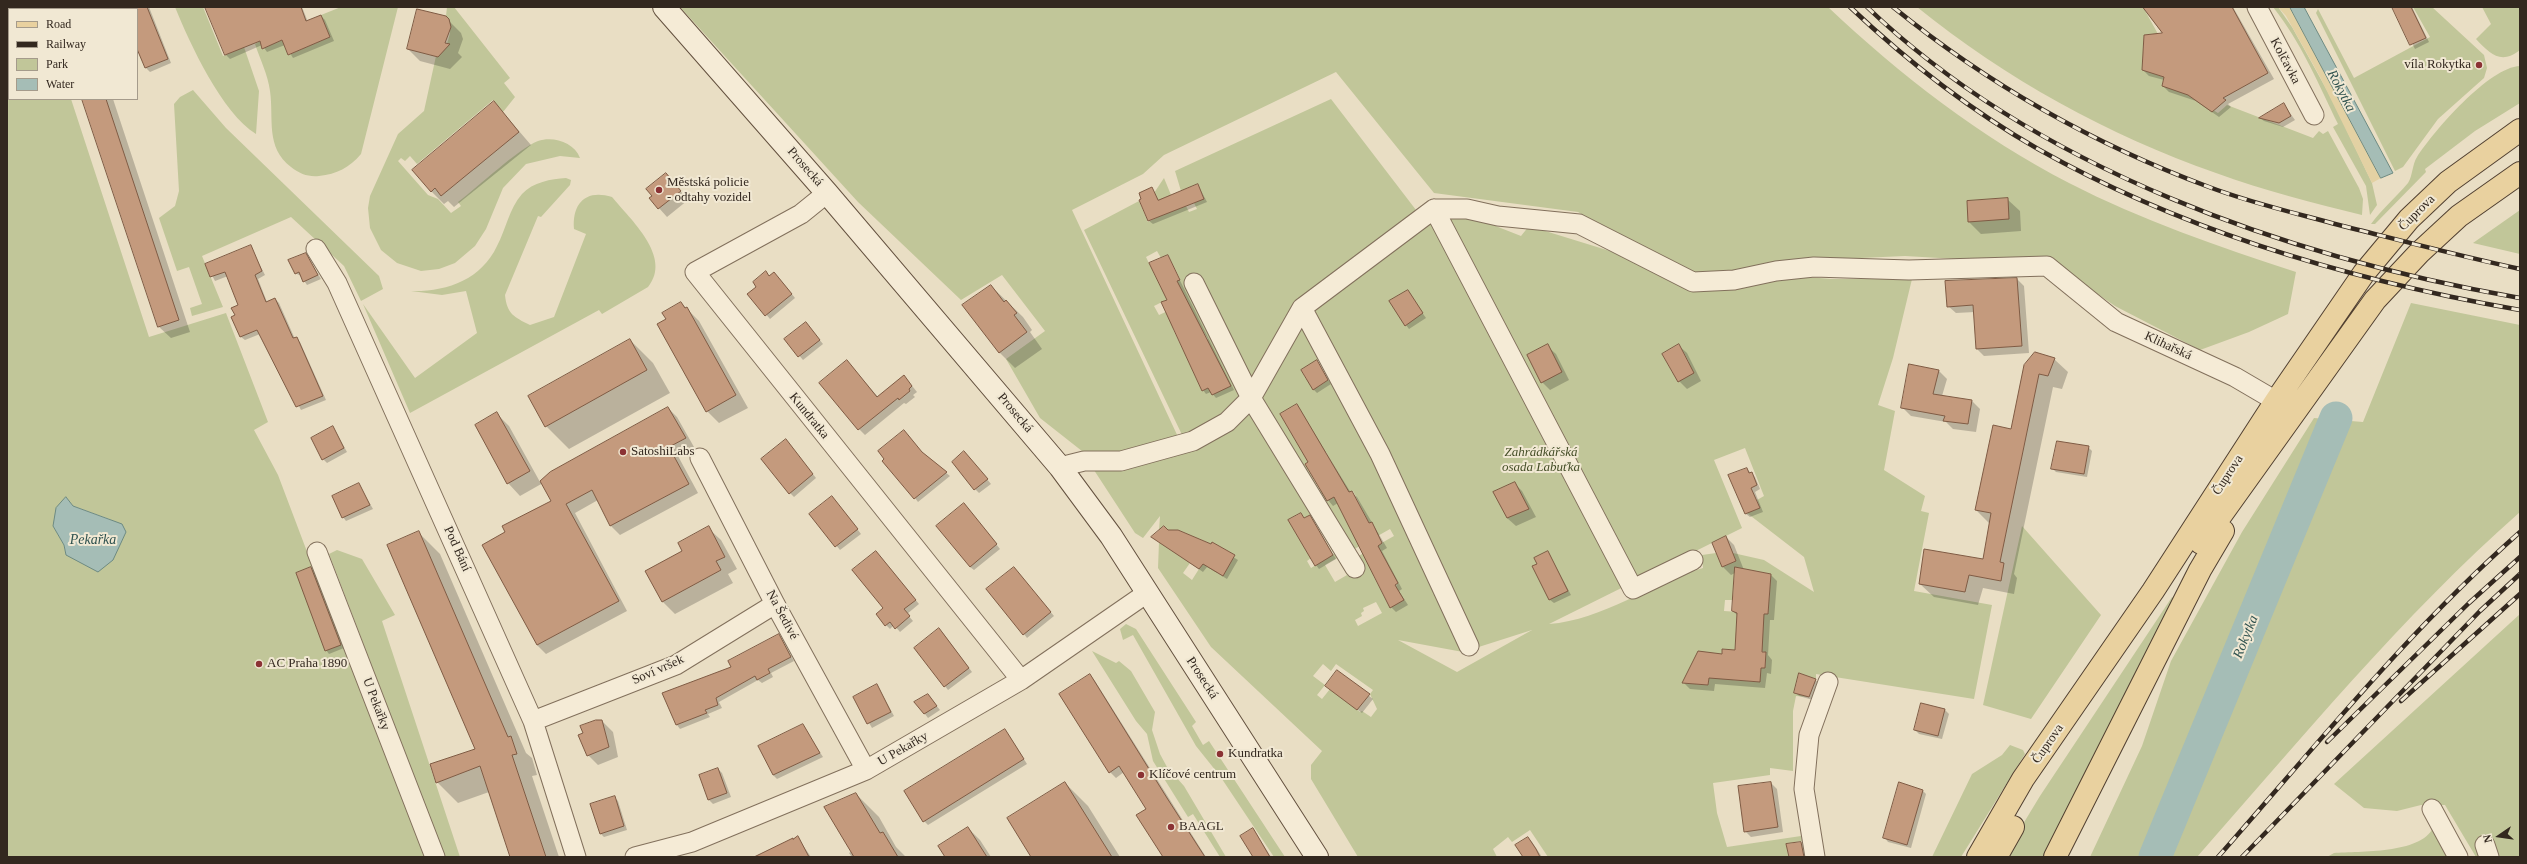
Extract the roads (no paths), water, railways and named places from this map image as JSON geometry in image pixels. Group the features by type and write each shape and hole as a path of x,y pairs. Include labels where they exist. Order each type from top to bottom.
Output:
{"main road":[{"name":"Prosecká","path":"664,7 827,193 1060,467 1111,536 1317,857"},
{"name":"Čuprova","path":"1978,857 2024,779 2153,591 2276,401 2340,306 2388,243 2448,182 2520,130"},
{"name":"Čuprova","path":"1996,857 2027,800 2210,530 2375,300 2418,253 2459,216 2519,174"},
{"name":"Čuprova","path":"2055,857 2200,570 2289,420"}],"street":[{"name":"Kolčavka","path":"2256,7 2314,115"},
{"name":"Kundratka","path":"827,193 801,214 695,272 1021,680"},
{"name":"Klihařská","path":"1434,209 1462,208 1498,216 1579,224 1693,282 1734,280 1776,271 1814,267 1909,270 2047,266 2116,322 2236,377 2276,401"},
{"path":"1060,467 1084,461 1121,461 1193,441 1227,422 1251,398 1302,308 1434,209 1633,589 1694,560"},
{"name":"Pod Bání","path":"316,250 337,283 533,721 576,857"},
{"path":"1194,283 1251,398 1354,568"},
{"path":"1302,308 1380,454 1469,646"},
{"name":"Na Šedivé","path":"700,458 776,604 866,770"},
{"name":"U Pekařky","path":"317,552 435,857"},
{"name":"U Pekařky","path":"635,857 692,842 866,770 1021,680 1147,593"},
{"name":"Soví vršek","path":"533,721 676,665 776,604"},
{"path":"1815,857 1804,789 1809,735 1828,682"},
{"path":"2432,809 2458,857"}],"water":[{"path":"2290,7 2304,7 2393,173 2381,178"},
{"name":"Pekařka","path":"66,497 73,506 122,524 126,532 113,560 98,572 66,555 64,545 53,526 56,508"}],"waterway":[{"name":"Rokytka","path":"2155,857 2336,418"}],"railway":[{"path":"1850,7 1940,84 1988,118 2038,149 2094,179 2211,229 2272,250 2395,284 2520,310"},
{"path":"1867,7 1934,65 2009,116 2088,160 2171,199 2258,231 2345,259 2433,281 2520,298"},
{"path":"1893,7 1929,35 2005,87 2083,132 2166,170 2225,193 2273,208 2429,248 2520,269"},
{"path":"2218,857 2401,649 2479,570 2520,532"},
{"path":"2327,742 2469,603 2520,557"},
{"path":"2242,857 2480,611 2520,574"},
{"path":"2401,701 2520,594"}],"place":[{"name":"víla Rokytka","path":"2479,65"},
{"name":"Městská policie - odtahy vozidel","path":"659,190"},
{"name":"SatoshiLabs","path":"623,452"},
{"name":"AC Praha 1890","path":"259,664"},
{"name":"Kundratka","path":"1220,754"},
{"name":"Klíčové centrum","path":"1141,775"},
{"name":"BAAGL","path":"1171,827"}],"park label":[{"name":"Zahrádkářská osada Labuťka","path":"1541,460"}]}
